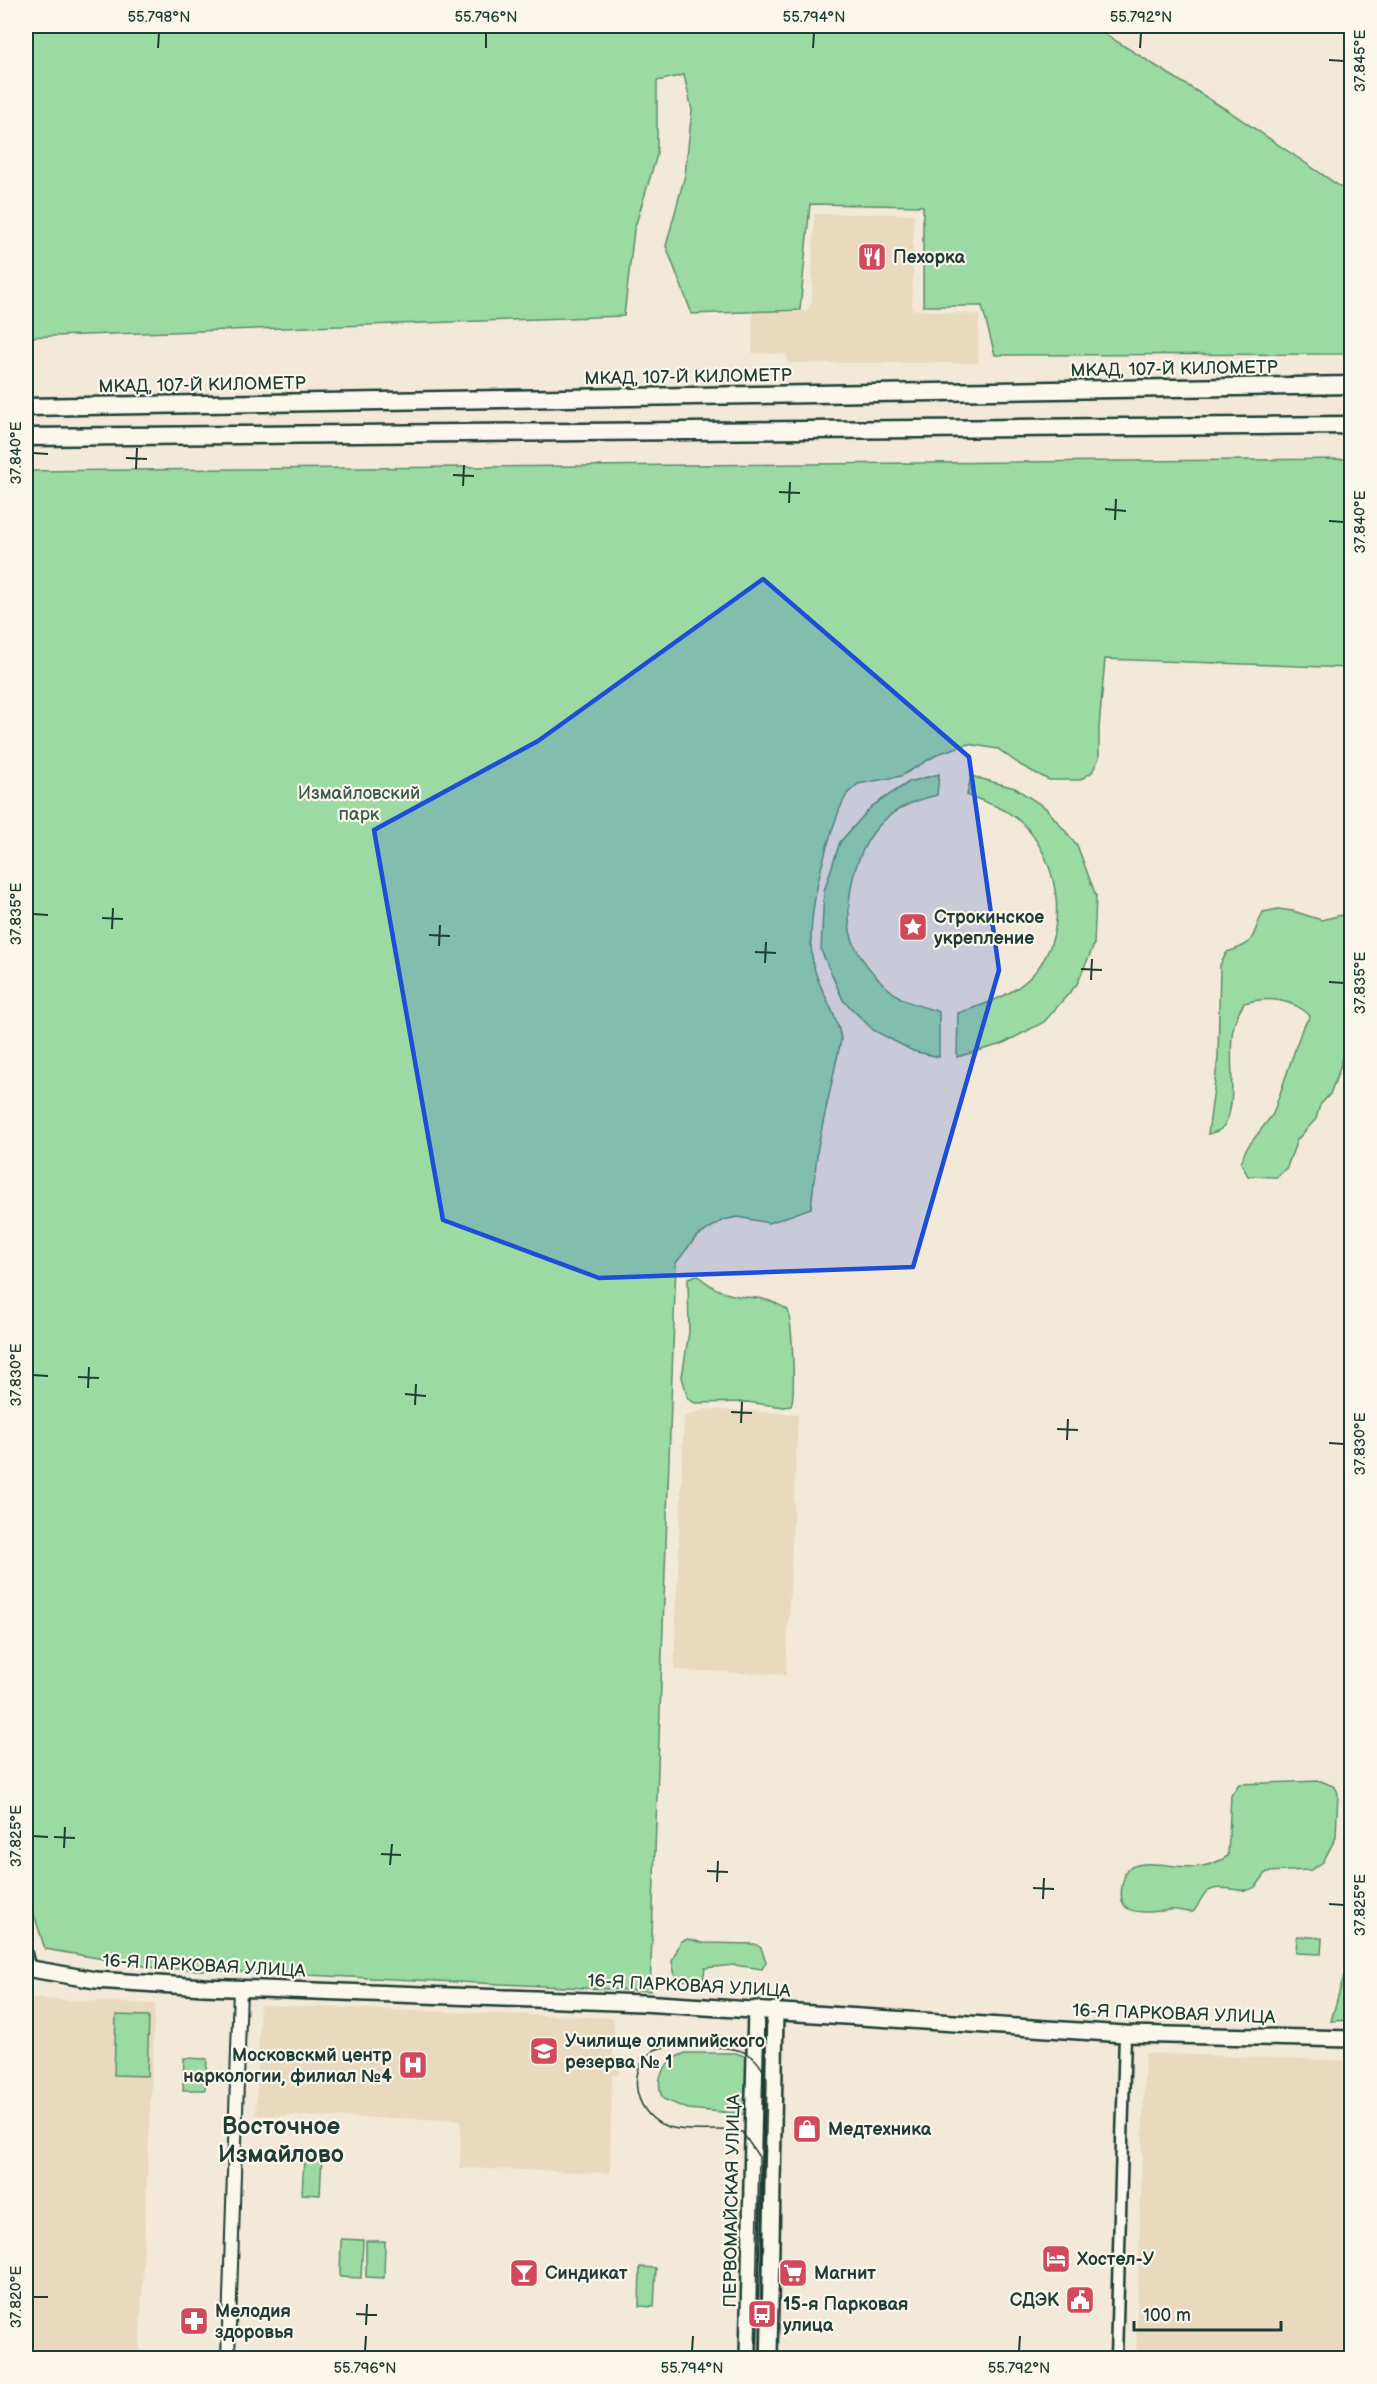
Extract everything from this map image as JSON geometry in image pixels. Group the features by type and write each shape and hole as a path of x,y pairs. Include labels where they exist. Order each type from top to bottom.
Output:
{"highway":[{"name":"МКАД, 107-Й КИЛОМЕТР","path":"26,407 1352,385"},
{"path":"26,437 1352,425"}],"main road":[{"name":"16-Я ПАРКОВАЯ УЛИЦА","path":"28,1969 95,1980 240,1989 557,1999 756,2009 1125,2034 1352,2039"},
{"name":"ПЕРВОМАЙСКАЯ УЛИЦА","path":"748,2358 756,2009"},
{"path":"769,2358 775,2010"}],"street":[{"path":"26,1954 28,1969"},
{"path":"228,2358 240,1989"},
{"path":"1116,2358 1125,2034"}],"highlighted area":[{"path":"763,579 969,757 999,970 913,1267 599,1278 443,1220 374,830 538,741"}],"shaded area":[{"path":"814,214 914,214 912,309 979,315 978,363 788,363 787,354 752,353 753,312 806,311 812,302"},
{"path":"705,1409 798,1414 786,1675 674,1670 684,1417"},
{"path":"26,1998 155,2004 139,2358 26,2358"},
{"path":"260,2005 614,2018 613,2056 620,2057 619,2075 612,2075 610,2173 460,2168 461,2120 256,2115"},
{"path":"1145,2053 1351,2061 1351,2358 1136,2358"}],"green space":[{"path":"26,26 1092,26 1230,112 1351,194 1351,354 995,355 982,306 923,306 923,206 810,204 800,310 692,314 666,246 685,175 692,110 684,75 657,81 657,155 634,230 624,316 26,337"},
{"name":"Измайловский парк","path":"1351,459 1351,668 1105,659 1099,728 1099,758 1092,772 1080,780 1049,780 1022,766 998,749 968,744 940,753 901,776 858,784 847,794 840,808 822,866 811,933 815,971 837,1022 841,1040 818,1146 811,1208 769,1223 738,1217 723,1220 696,1237 676,1263 650,1991 156,1968 45,1949 26,1889 26,471"},
{"path":"939,774 937,795 899,809 877,828 868,840 852,884 849,915 850,930 856,949 885,986 905,1000 939,1012 939,1057 913,1051 873,1030 843,1000 821,950 824,891 840,842 872,806 909,782"},
{"path":"971,776 1015,788 1046,808 1077,845 1096,896 1094,945 1077,984 1044,1022 1002,1044 957,1057 958,1013 1010,993 1028,980 1046,956 1053,938 1056,919 1053,880 1038,844 1027,828 1014,816 967,795"},
{"path":"1278,909 1321,920 1351,913 1351,1031 1345,1039 1340,1068 1330,1094 1320,1105 1316,1119 1297,1140 1287,1167 1277,1177 1248,1176 1241,1163 1246,1149 1273,1114 1302,1029 1310,1016 1296,1006 1279,1001 1261,1000 1244,1003 1233,1029 1232,1096 1227,1121 1221,1129 1208,1134 1218,1058 1220,965 1227,952 1249,942 1263,912"},
{"path":"697,1275 725,1293 764,1299 788,1310 793,1359 791,1406 747,1402 695,1403 688,1399 682,1377 689,1332 688,1278"},
{"path":"1321,1781 1335,1787 1338,1793 1336,1837 1323,1862 1311,1870 1267,1872 1255,1887 1245,1890 1213,1889 1205,1894 1193,1912 1135,1911 1127,1908 1123,1903 1122,1884 1127,1869 1150,1864 1200,1866 1214,1863 1228,1856 1231,1795 1239,1784"},
{"path":"1297,1936 1322,1938 1321,1954 1296,1953"},
{"path":"688,1939 703,1943 755,1944 761,1948 766,1962 762,1969 734,1965 705,1968 703,1982 681,1980 675,1976 672,1961 681,1941"},
{"path":"1351,1951 1351,2020 1331,2021"},
{"path":"116,2015 149,2016 147,2076 114,2075"},
{"path":"685,2053 736,2053 747,2057 749,2062 746,2112 743,2114 688,2109 663,2099 660,2084 663,2070 672,2060"},
{"path":"184,2058 207,2059 205,2090 183,2090"},
{"path":"308,2156 322,2156 320,2195 302,2194 304,2160"},
{"path":"341,2239 363,2240 361,2278 340,2277"},
{"path":"366,2241 385,2241 384,2278 366,2277"},
{"path":"640,2267 656,2268 654,2307 639,2306"}],"tram line":[{"path":"755,2358 759,2157 742,2132 678,2129 658,2122 649,2115 642,2105 636,2082 638,2070 644,2060 660,2048 698,2046 744,2052 761,2067 767,2079 761,2358"}],"place":[{"name":"Пехорка","path":"872,257"},
{"name":"Строкинское укрепление","path":"913,927"},
{"name":"Училище олимпийского резерва № 1","path":"544,2051"},
{"name":"Московскмй центр наркологии, филиал №4","path":"413,2065"},
{"name":"Медтехника","path":"807,2129"},
{"name":"Хостел-У","path":"1056,2259"},
{"name":"Синдикат","path":"524,2273"},
{"name":"Магнит","path":"793,2273"},
{"name":"СДЭК","path":"1080,2300"},
{"name":"15-я Парковая улица","path":"762,2314"},
{"name":"Мелодия здоровья","path":"194,2321"}],"district":[{"name":"Восточное Измайлово","path":"281,2140"}]}
